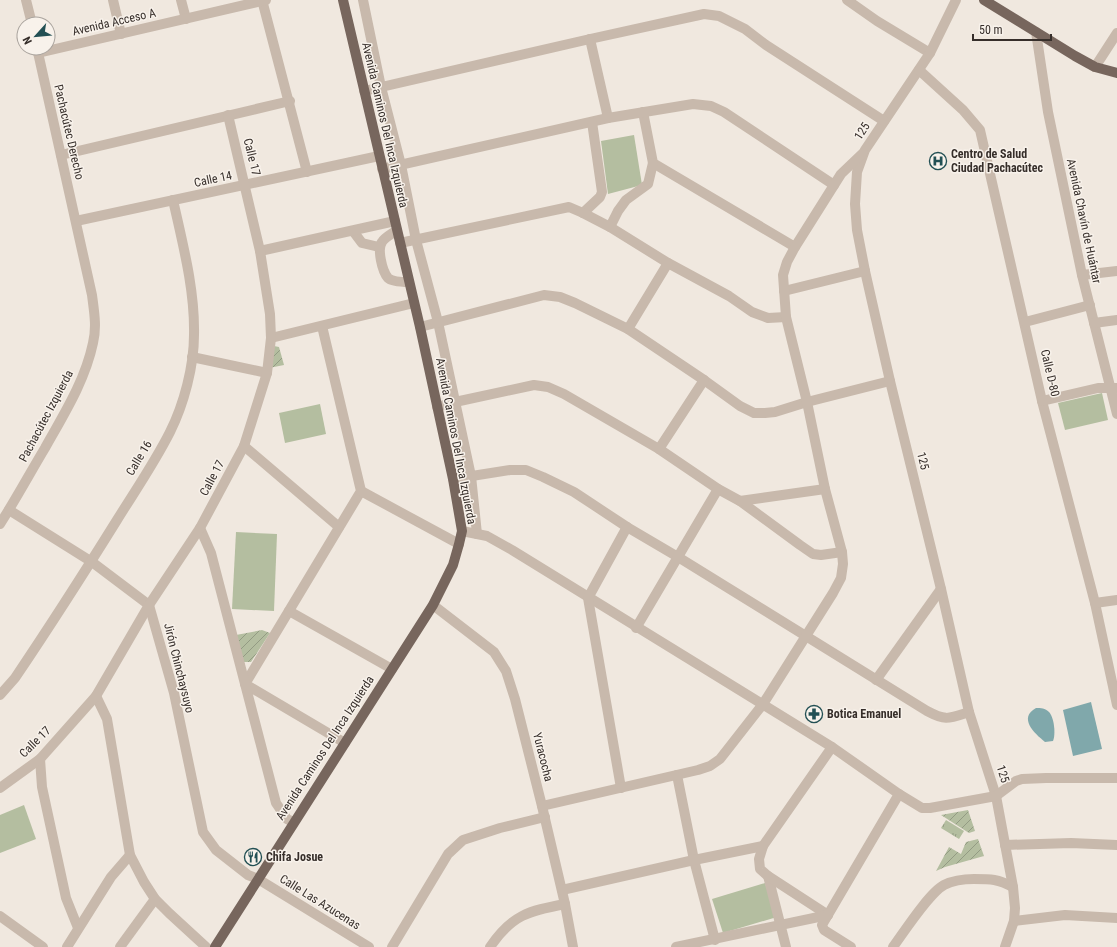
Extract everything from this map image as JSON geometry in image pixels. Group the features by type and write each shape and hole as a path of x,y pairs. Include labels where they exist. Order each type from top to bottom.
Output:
{"main road":[{"name":"Avenida Caminos Del Inca Izquierda","path":"215,947 293,822 433,605 453,565 460,544 462,531 453,478 420,327 343,0"},
{"path":"984,0 1095,67 1117,74"}],"street":[{"path":"26,0 30,16"},
{"path":"113,0 121,34"},
{"path":"181,0 186,18"},
{"path":"264,0 307,172"},
{"name":"Avenida Acceso A","path":"56,47 121,34 264,0"},
{"path":"363,0 381,87 401,165 416,240 438,322 471,476 477,534"},
{"path":"847,0 877,21 930,54"},
{"name":"125","path":"956,0 930,54 865,150 857,172 855,187 857,230 890,381 941,589 969,712 996,796 1013,887 1015,908 1014,921 1005,947"},
{"path":"364,91 704,14 719,16 745,29 766,45 884,121"},
{"name":"Avenida Chavín de Huántar","path":"1036,32 1048,112 1082,275 1094,323 1114,388 1117,414"},
{"path":"1095,67 1117,33"},
{"path":"590,39 608,118"},
{"name":"Pachacútec Derecho","path":"39,56 76,221"},
{"name":"Calle D-80","path":"919,70 962,110 980,130 1042,401 1095,604 1117,705"},
{"path":"61,155 290,101"},
{"path":"382,169 608,118 693,104 711,106 738,120 834,185"},
{"path":"610,227 618,211 626,200 648,184 652,163 643,112"},
{"name":"Calle 17","path":"0,788 40,759 96,696 149,605 200,528 244,446 267,373 271,338 270,314 260,251 246,185 228,115"},
{"path":"583,213 600,197 602,192 592,122"},
{"path":"542,806 677,775 710,766 720,759 763,704 806,637 841,578 843,564 842,552 825,489 807,402 786,317 783,275 787,262 795,247 841,174 865,150"},
{"name":"Calle 14","path":"76,221 380,156"},
{"path":"652,163 795,247"},
{"name":"Calle 16","path":"0,695 15,678 92,562 170,432 186,387 192,357 194,336 193,308 189,274 174,200"},
{"path":"400,243 569,207 610,227 668,263 728,296 752,312 768,318 786,317"},
{"name":"Pachacútec Izquierda","path":"0,524 71,403 82,379 94,342 95,325 92,295 76,221"},
{"path":"260,251 353,231 396,226"},
{"path":"396,226 382,241 379,247 382,267 388,278 392,280 409,282"},
{"path":"353,231 362,243 379,247"},
{"path":"628,329 668,263"},
{"path":"784,291 865,271"},
{"path":"1082,275 1117,271"},
{"path":"420,327 544,295 560,297 628,329 740,406 754,413 775,412 807,402 890,381"},
{"path":"271,338 414,303"},
{"path":"1025,322 1090,305"},
{"path":"1094,323 1117,320"},
{"path":"245,684 361,491 322,326"},
{"path":"192,357 267,373"},
{"path":"659,449 704,380"},
{"path":"437,407 534,385 548,387 564,394 659,449 718,489 740,501 813,554 821,555 842,552"},
{"path":"1042,401 1098,388 1114,388"},
{"path":"244,446 339,527"},
{"path":"453,478 510,470 526,470 574,492 627,527 678,556 806,637 939,717 952,718 969,712"},
{"path":"636,628 718,489"},
{"path":"740,501 825,489"},
{"path":"361,491 460,544"},
{"path":"9,510 92,562 149,605"},
{"path":"621,788 588,598 627,527"},
{"path":"200,528 211,553 276,803 287,819 293,822"},
{"path":"462,531 487,536 506,547 832,747 899,794 922,808 930,808 996,796 1016,781 1022,779 1117,778"},
{"path":"876,680 941,589"},
{"path":"1095,604 1117,600"},
{"name":"Jirón Chinchaysuyo","path":"149,605 174,693 203,832 216,850 248,875 258,879"},
{"name":"Yuracocha","path":"433,605 494,652 506,671 515,699 545,817 566,904 574,947"},
{"path":"289,611 392,669"},
{"path":"245,684 345,743"},
{"path":"96,696 107,719 130,855 155,899 206,947"},
{"path":"828,915 768,876 760,869 759,859 763,846 832,747"},
{"path":"40,759 42,787 66,898 78,928"},
{"path":"677,775 694,860 715,940"},
{"path":"851,947 822,928 822,925 899,794"},
{"path":"392,947 448,854 463,840 500,828 545,817"},
{"path":"1005,845 1071,843 1117,844"},
{"path":"562,890 763,846"},
{"path":"67,947 111,877 130,855"},
{"path":"768,876 786,947"},
{"name":"Calle Las Azucenas","path":"258,879 369,947"},
{"path":"893,947 931,896 943,885 962,879 983,879 1000,880 1013,887"},
{"path":"120,947 155,899"},
{"path":"490,947 504,928 519,917 537,909 566,904"},
{"path":"676,947 828,915"},
{"path":"0,916 43,947"},
{"path":"1014,921 1065,916 1117,918"}],"green space":[{"path":"634,135 642,185 608,194 601,141"},
{"path":"274,346 279,347 284,365 269,368"},
{"path":"1102,393 1108,420 1065,430 1058,403"},
{"path":"320,404 326,434 285,443 279,413"},
{"path":"236,532 277,534 274,611 232,609"},
{"path":"262,630 270,633 251,662 242,662 236,635"},
{"path":"24,805 36,839 0,853 0,815"},
{"path":"968,810 975,831 969,833 941,815"},
{"path":"946,820 964,831 959,839 941,828"},
{"path":"978,839 984,856 936,871 949,847 961,854 966,842"},
{"path":"765,883 777,917 723,933 712,899"}],"water":[{"path":"1091,702 1102,749 1073,756 1063,710"},
{"path":"1036,708 1044,709 1051,714 1054,730 1053,741 1045,742 1036,734 1030,725 1028,716"}],"place":[{"name":"Centro de Salud Ciudad Pachacútec","path":"938,161"},
{"name":"Botica Emanuel","path":"814,714"},
{"name":"Chifa Josue","path":"253,857"}]}
